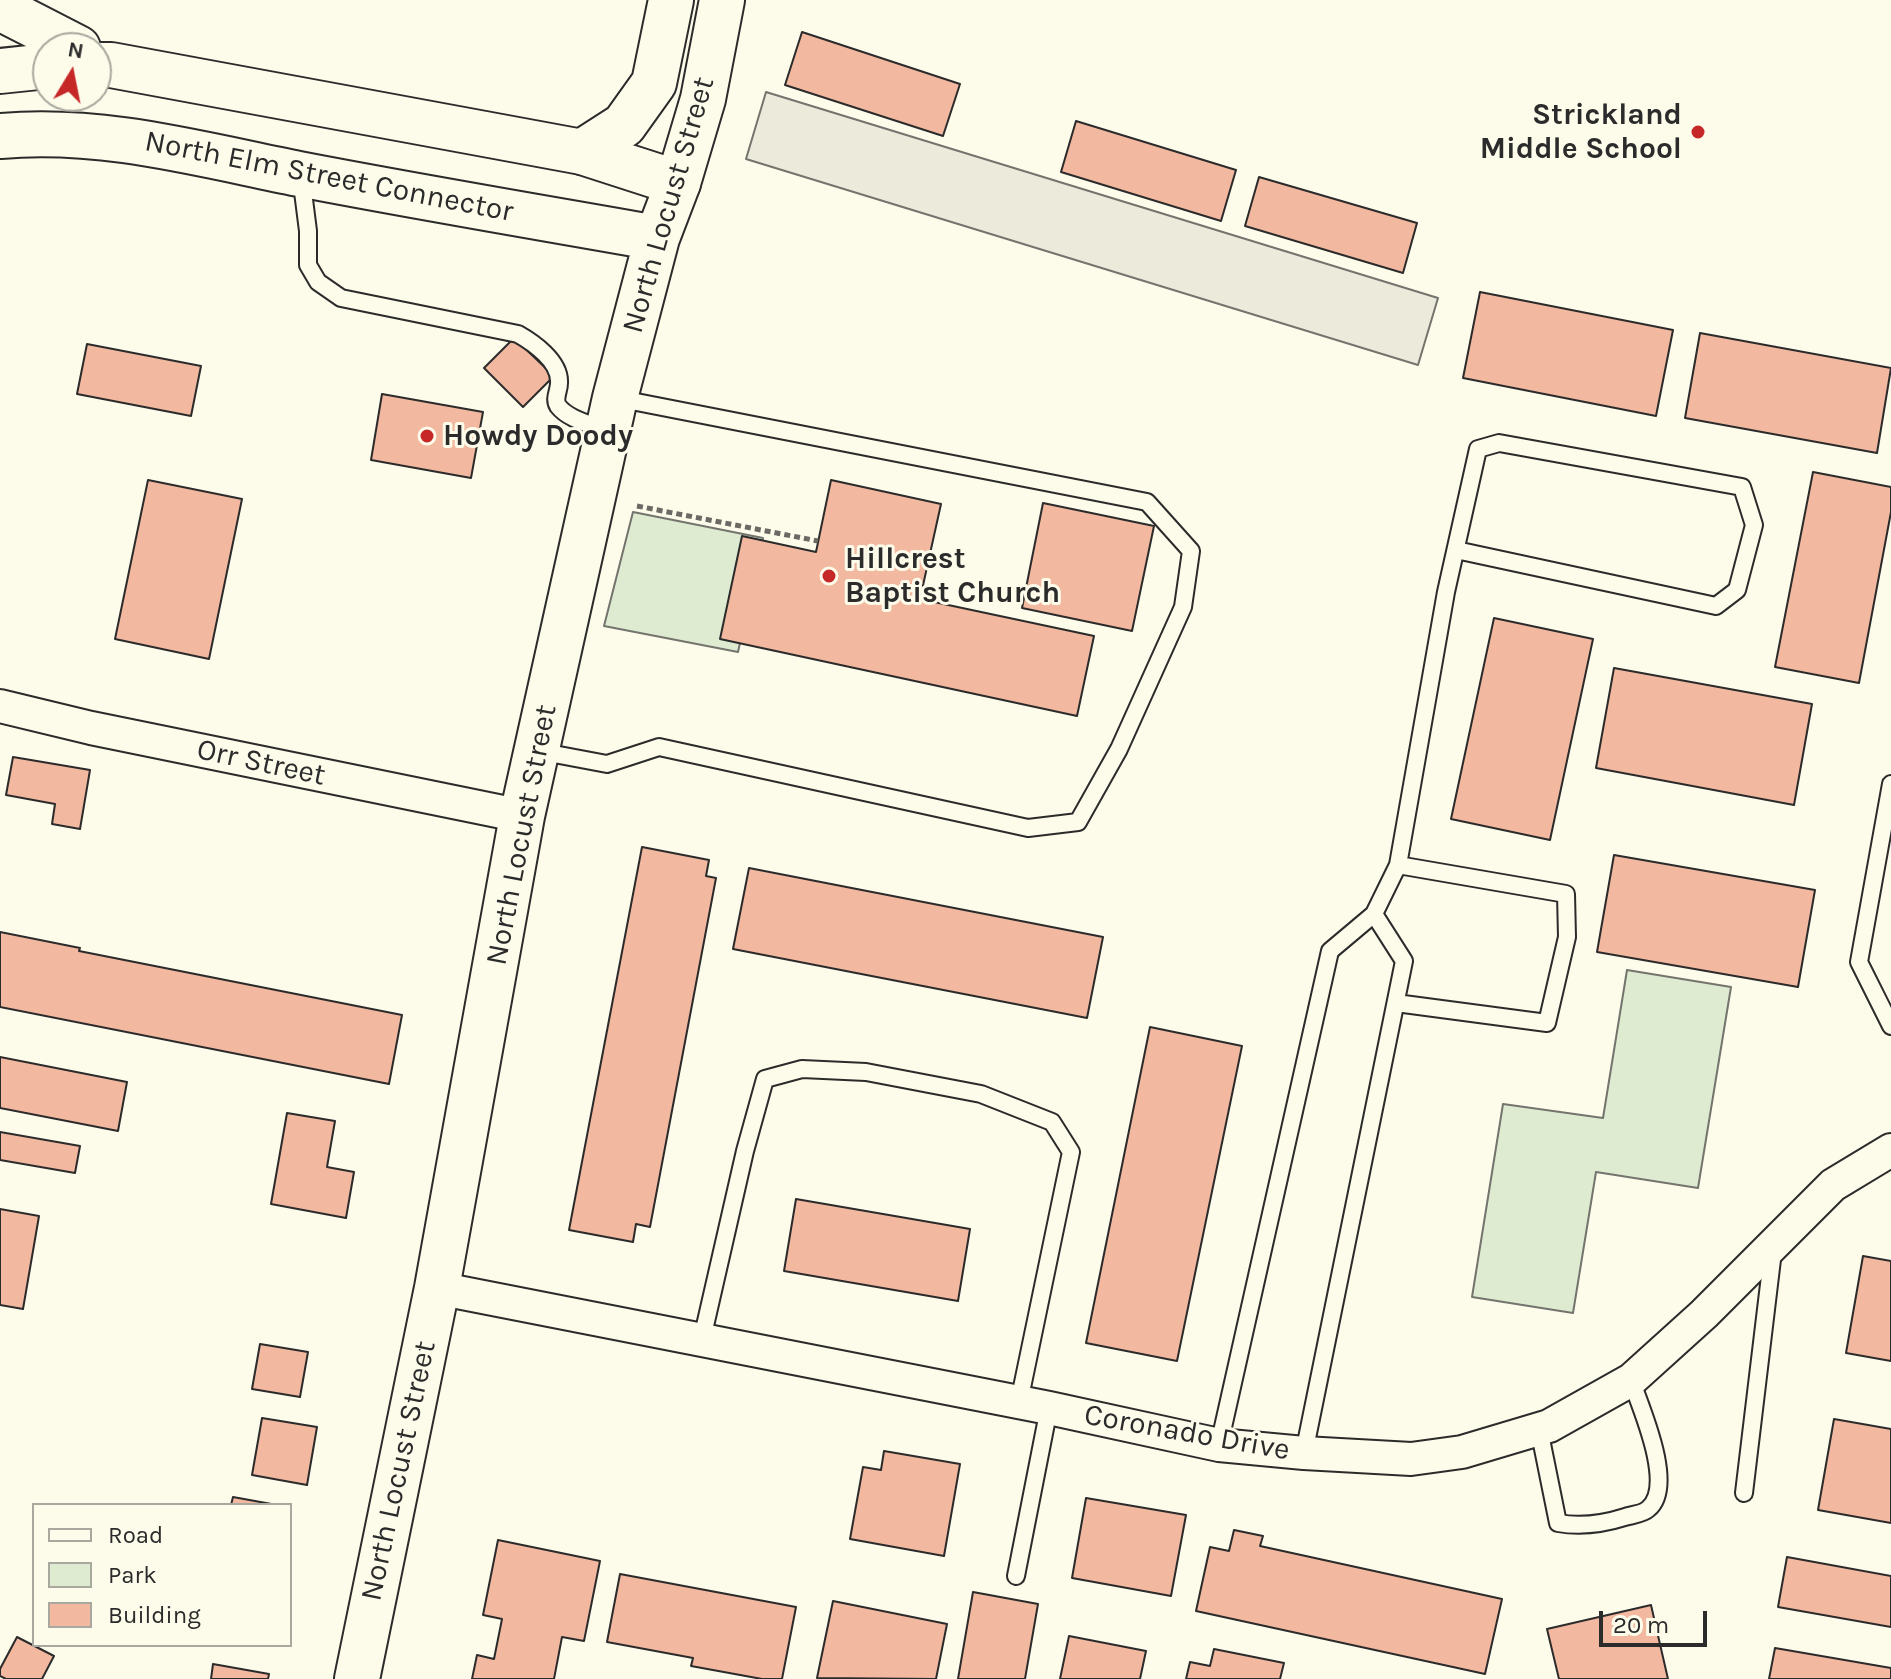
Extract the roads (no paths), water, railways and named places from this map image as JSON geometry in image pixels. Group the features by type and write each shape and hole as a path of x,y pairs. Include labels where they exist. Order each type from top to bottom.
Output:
{"main road":[{"path":"582,152 624,125 654,83 671,0"},
{"name":"North Locust Street","path":"357,1679 437,1288 522,816 611,414 657,238 678,183 703,99 722,0"},
{"path":"0,8 45,32"},
{"path":"112,62 582,152 678,183"},
{"path":"0,71 32,68"},
{"name":"North Elm Street Connector","path":"0,136 42,132 123,138 301,174 657,238"}],"street":[{"name":"Orr Street","path":"0,706 91,728 522,816"},
{"name":"Coronado Drive","path":"437,1288 1034,1405 1219,1445 1411,1459 1462,1452 1549,1426 1631,1380 1833,1185 1891,1150"}],"lane":[{"path":"301,174 308,231 308,265 318,282 341,298 518,334 540,349 555,366 560,380 556,401 570,415 611,414 1147,502 1191,551 1183,607 1119,749 1078,822 1028,828 659,747 607,764 538,751"},
{"path":"1219,1445 1330,951 1374,914 1398,865 1456,550 1478,449 1499,443 1742,487 1754,525 1737,590 1716,606 1456,550"},
{"path":"1891,784 1859,962 1891,1026"},
{"path":"1396,1003 1547,1023 1567,937 1566,894 1398,865"},
{"path":"1304,1453 1404,961 1374,914"},
{"path":"702,1339 745,1151 765,1079 802,1069 866,1072 981,1094 1052,1122 1071,1152 1034,1405 1016,1576"},
{"path":"1744,1493 1773,1246"},
{"path":"1539,1429 1558,1523 1575,1526 1610,1522 1648,1510 1656,1498 1661,1478 1631,1380"}],"place":[{"name":"Strickland Middle School","path":"1698,132"},
{"name":"Howdy Doody","path":"427,436"},
{"name":"Hillcrest Baptist Church","path":"829,576"}]}
